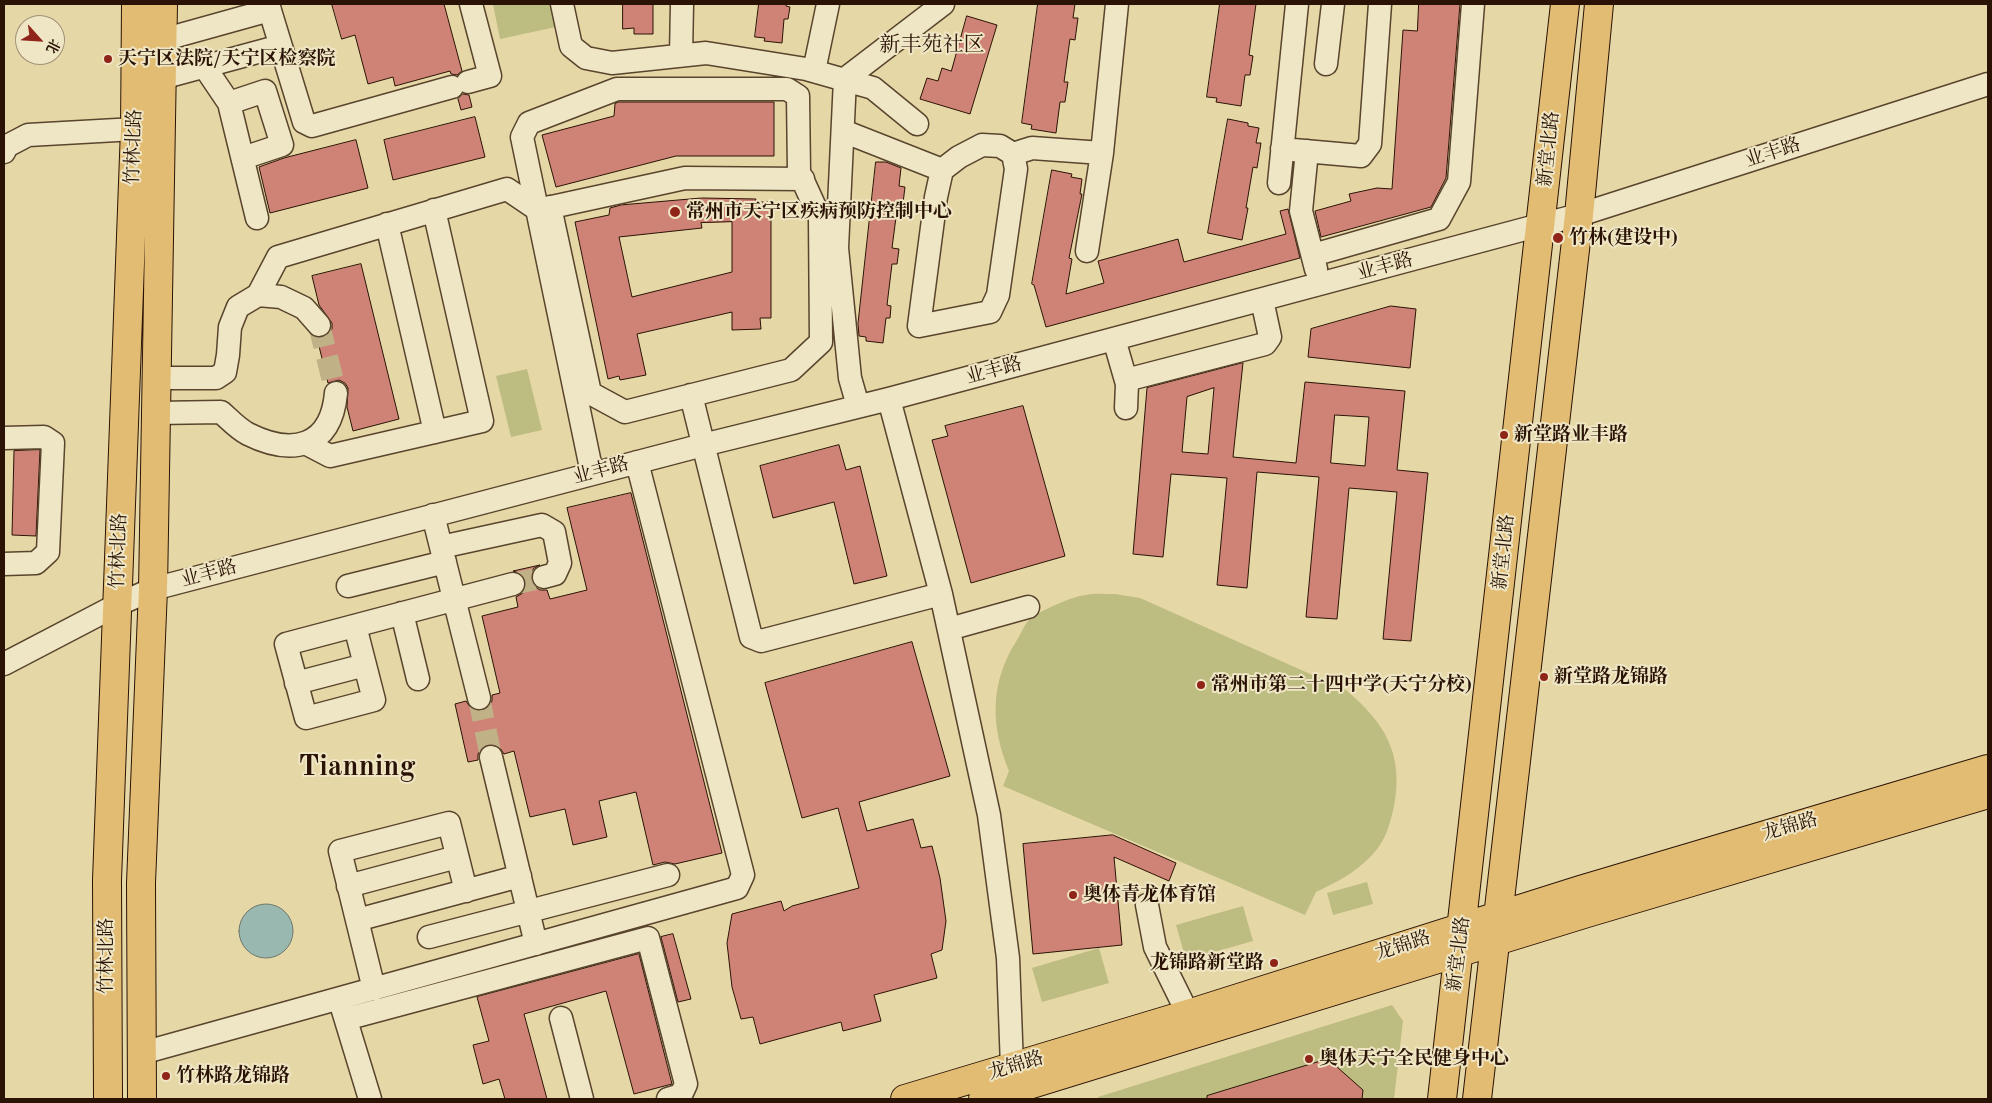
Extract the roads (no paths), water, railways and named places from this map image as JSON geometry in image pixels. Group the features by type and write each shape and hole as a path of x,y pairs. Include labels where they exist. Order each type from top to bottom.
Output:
{"main road":[{"name":"竹林北路","path":"108,1099 107,880 135,130 136,4"},
{"name":"竹林北路","path":"142,1099 141,883 153,589 163,4"},
{"name":"新堂北路","path":"1442,1099 1565,4"},
{"name":"新堂北路","path":"1477,1099 1579,215 1599,4"},
{"name":"龙锦路","path":"905,1099 1002,1089 1988,769"},
{"name":"龙锦路","path":"1497,929 1587,912 1988,794"},
{"name":"龙锦路","path":"1002,1089 1188,1014 1461,940"}],"street":[{"path":"162,40 269,7 304,122 312,126 490,76 472,4"},
{"path":"562,4 571,46 586,58 612,63 706,53 814,71 873,88 917,124"},
{"path":"681,55 682,4"},
{"path":"814,71 828,4"},
{"path":"845,79 943,4"},
{"path":"1087,251 1102,153 1117,4"},
{"path":"1279,183 1297,4"},
{"path":"1326,64 1333,4"},
{"path":"1282,150 1361,156 1370,144 1380,4"},
{"path":"1313,255 1439,219 1459,182 1473,4"},
{"path":"162,78 280,46"},
{"path":"204,66 229,102 257,218"},
{"path":"845,79 838,248 850,378 858,406"},
{"name":"业丰路","path":"4,664 117,605 153,589 637,462 889,399 1540,226 1988,84"},
{"path":"617,89 787,89 798,96 799,172 802,179 820,218 821,342 792,370 625,412 590,393 544,208 522,137 530,123 617,89"},
{"path":"229,102 265,91 282,145 242,158"},
{"path":"4,152 8,146 28,136 135,130"},
{"path":"843,131 942,170"},
{"path":"982,145 1000,146 1013,154 1016,169 1011,208 998,295 990,312 919,326 936,197 942,170 959,157 982,145"},
{"path":"1013,154 1032,148 1102,153"},
{"path":"1307,152 1301,212 1320,284"},
{"path":"234,424 226,407 225,372 230,327 238,307 258,295 278,256 507,189 544,208 684,178 802,179"},
{"path":"544,208 592,474"},
{"path":"156,413 221,412 246,433 278,446 308,444 330,456 482,421 434,210"},
{"path":"387,224 435,432"},
{"path":"258,295 281,297 304,308 319,325"},
{"path":"1126,380 1265,344 1270,337 1262,300"},
{"path":"1114,339 1126,380 1126,408"},
{"path":"156,378 216,378 225,372"},
{"path":"308,444 326,429 335,407 336,393"},
{"path":"691,395 751,637 761,641 941,594"},
{"path":"889,399 941,594 989,815 1008,958 1002,1089"},
{"path":"4,438 44,437 53,443 48,552 36,563 4,564"},
{"path":"343,1008 374,989 737,888 743,875 637,462"},
{"path":"433,515 479,698"},
{"path":"348,586 443,554 542,525 554,532 560,563 555,574 544,577"},
{"path":"355,626 374,700 306,718 286,644 513,584"},
{"path":"948,629 1028,607"},
{"path":"402,613 418,679"},
{"path":"296,683 365,665"},
{"path":"491,757 536,944"},
{"path":"374,989 340,851 449,823 466,891"},
{"path":"348,886 457,858"},
{"path":"430,937 668,874"},
{"path":"357,920 520,876"},
{"path":"1148,905 1155,947 1188,1014"},
{"path":"142,1053 648,938 686,1084 681,1095 668,1099"},
{"path":"343,1008 370,1099"},
{"path":"561,1018 582,1099"}],"water":[{"path":"261,904 271,904 281,908 289,916 293,931 289,946 281,954 271,958 261,958 251,954 243,946 239,936 239,926 243,916 251,908"}],"tunnel":[{"path":"319,325 336,393"},
{"path":"513,584 544,577"},
{"path":"479,698 491,757"}],"place":[{"name":"天宁区法院/天宁区检察院","path":"108,59"},
{"name":"常州市天宁区疾病预防控制中心","path":"675,212"},
{"name":"竹林(建设中)","path":"1558,238"},
{"name":"新堂路业丰路","path":"1504,435"},
{"name":"新堂路龙锦路","path":"1544,677"},
{"name":"常州市第二十四中学(天宁分校)","path":"1201,685"},
{"name":"奥体青龙体育馆","path":"1073,895"},
{"name":"龙锦路新堂路","path":"1274,963"},
{"name":"奥体天宁全民健身中心","path":"1309,1059"},
{"name":"竹林路龙锦路","path":"166,1076"}],"district":[{"name":"新丰苑社区","path":"932,45"},
{"name":"Tianning","path":"357,767"}]}
